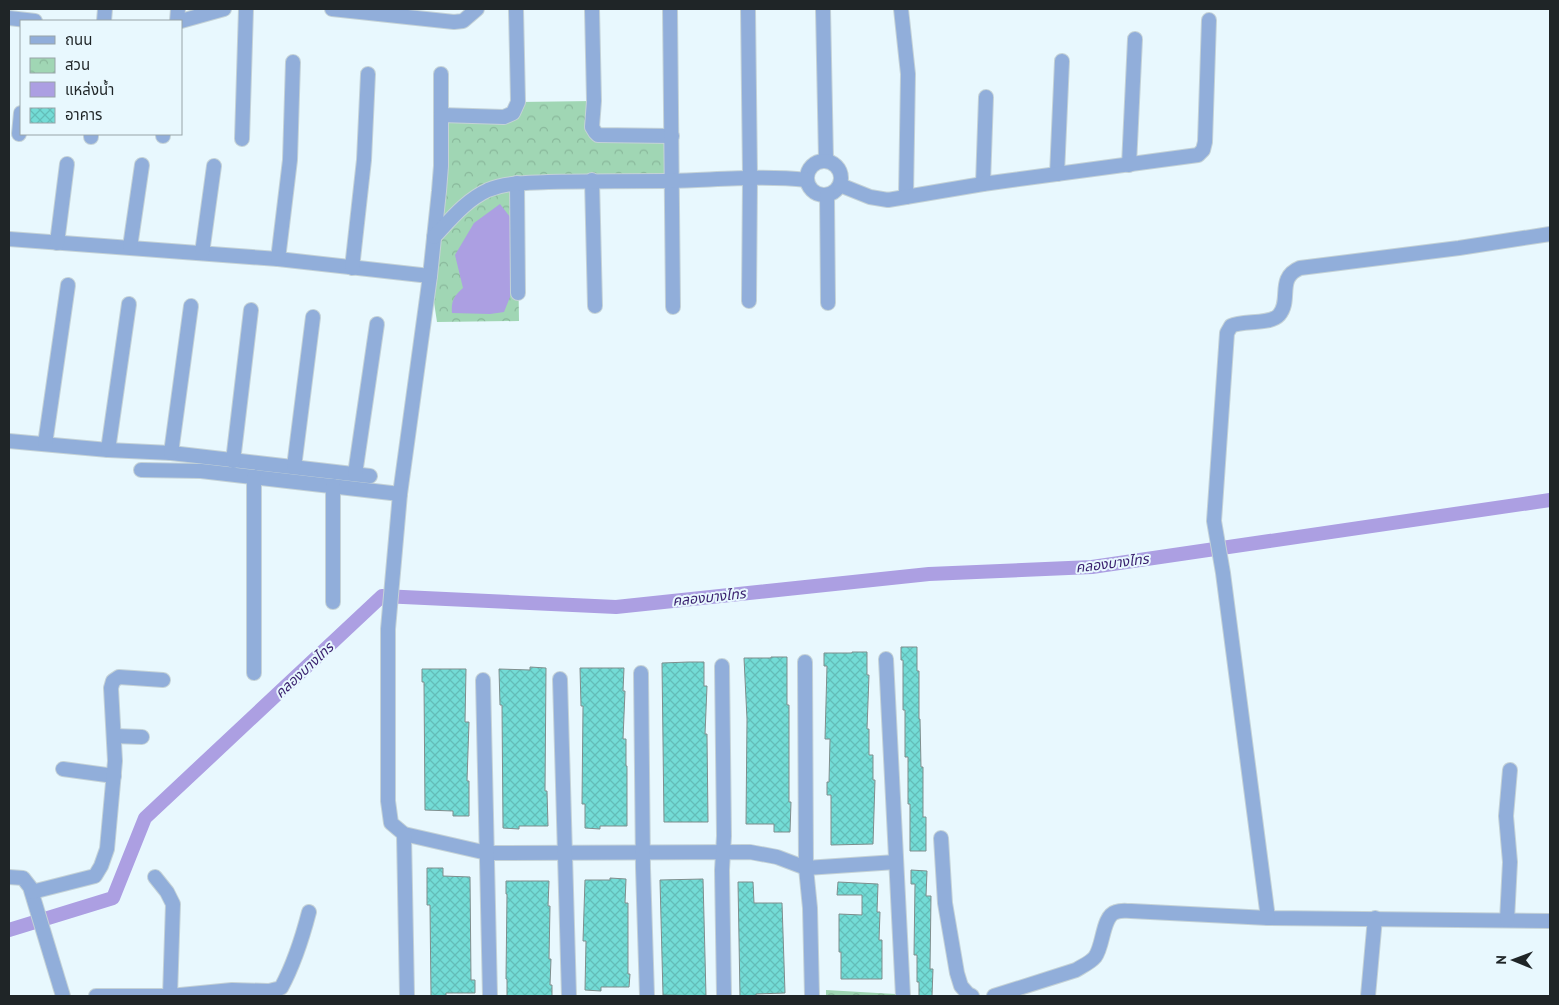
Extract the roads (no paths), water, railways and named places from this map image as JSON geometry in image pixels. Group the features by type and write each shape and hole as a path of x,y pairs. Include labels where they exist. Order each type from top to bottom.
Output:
{"street":[{"path":"182,22 224,9"},
{"path":"242,139 246,9"},
{"path":"332,9 404,13 454,22 463,21 477,9"},
{"path":"441,115 504,117 513,113 518,102 516,9"},
{"path":"592,9 594,100 592,127 595,132 598,135 672,136"},
{"path":"670,9 673,307"},
{"path":"748,9 749,301"},
{"path":"823,9 826,160"},
{"path":"901,9 908,74 906,197"},
{"path":"9,18 25,20"},
{"path":"840,185 870,197 888,200 983,184 1198,155 1203,150 1206,142 1209,20"},
{"path":"1129,165 1135,39"},
{"path":"1057,174 1062,61"},
{"path":"278,259 290,160 293,62"},
{"path":"352,268 364,160 368,74"},
{"path":"441,74 441,166 430,276 400,494 388,629 388,801 391,823 404,834 487,853 750,852 777,857 806,868 896,862"},
{"path":"983,184 986,97"},
{"path":"19,134 20,124"},
{"path":"826,160 834,163 842,177 840,185 834,192 826,195 814,191 807,180 809,170 816,163 826,160"},
{"path":"58,243 67,164"},
{"path":"130,248 142,165"},
{"path":"202,253 214,166"},
{"path":"434,237 460,209 487,190 500,186 592,180 750,177 807,180"},
{"path":"592,180 595,306"},
{"path":"517,184 518,293"},
{"path":"826,195 828,302"},
{"path":"1268,918 1215,524 1227,333 1230,326 1237,323 1272,320 1280,315 1283,308 1287,278 1292,272 1300,268 1459,248 1550,234"},
{"path":"9,239 278,259 430,276"},
{"path":"45,444 68,285"},
{"path":"108,450 129,304"},
{"path":"170,453 191,306"},
{"path":"232,461 251,310"},
{"path":"294,468 313,317"},
{"path":"355,474 377,324"},
{"path":"9,441 108,450 170,453 370,476"},
{"path":"141,470 201,471 400,494"},
{"path":"254,477 254,673"},
{"path":"333,486 333,602"},
{"path":"886,659 903,996"},
{"path":"805,662 806,868 810,908 812,996"},
{"path":"722,666 724,996"},
{"path":"642,673 647,996"},
{"path":"33,896 96,876 102,866 107,849 114,776 111,688 113,681 119,677 163,680"},
{"path":"560,679 569,996"},
{"path":"483,680 490,996"},
{"path":"114,736 142,737"},
{"path":"63,769 114,776"},
{"path":"1507,920 1510,862 1506,816 1510,770"},
{"path":"404,834 407,996"},
{"path":"941,838 945,902 958,974 961,986 972,996"},
{"path":"9,877 23,878 30,887 63,996"},
{"path":"155,877 172,904 170,996"},
{"path":"994,996 1009,993 1076,970 1086,964 1094,957 1100,947 1109,916 1113,912 1131,911 1268,918 1550,921"},
{"path":"96,996 170,996 232,990 269,991 281,988 293,964 309,912"},
{"path":"1368,996 1375,918"}],"water":[{"path":"500,204 510,217 510,297 504,312 490,314 452,313 454,299 463,288 455,255 474,223"}],"waterway":[{"name":"คลองบางไทร","path":"9,930 113,898 145,818 382,596 616,607 929,574 1092,567 1550,500"}]}
